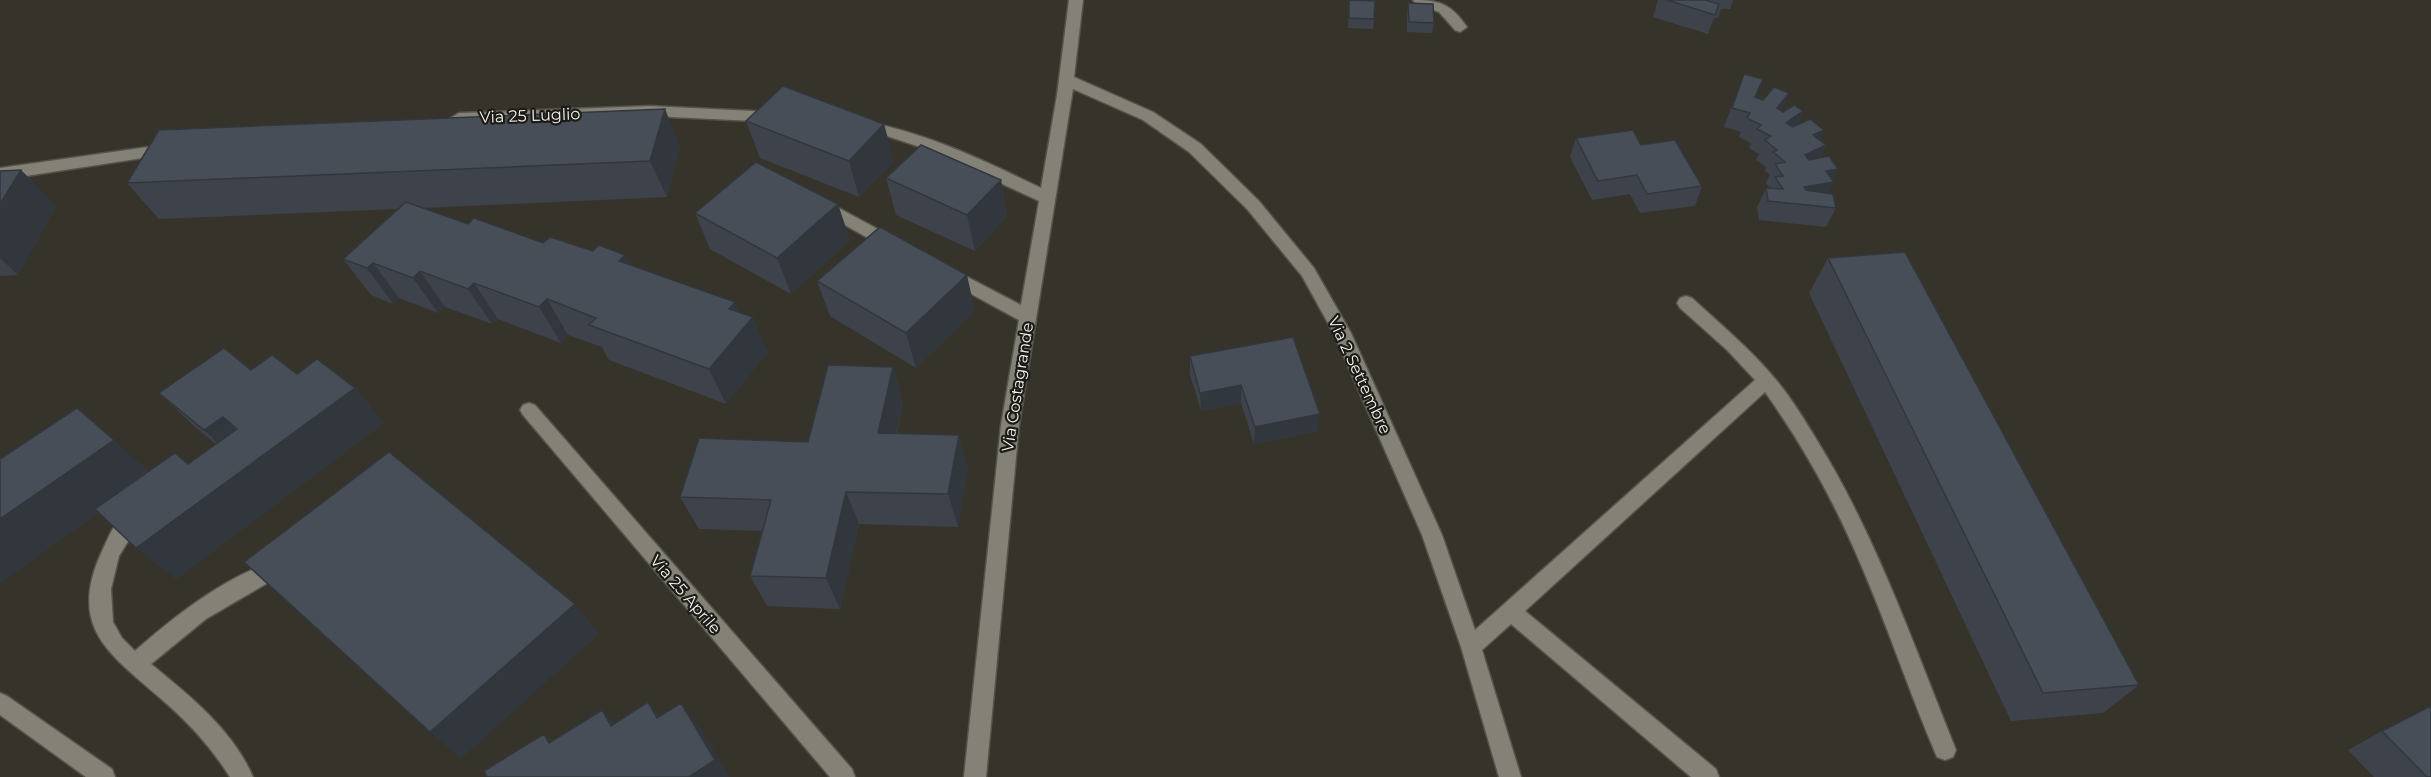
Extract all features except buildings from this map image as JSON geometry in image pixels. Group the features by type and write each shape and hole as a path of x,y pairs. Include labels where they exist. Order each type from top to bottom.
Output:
{"street":[{"name":"Via Costagrande","path":"975,777 1010,425 1067,80 1076,0"},
{"path":"1420,0 1444,9 1460,27"},
{"name":"Via 2 Settembre","path":"1067,80 1141,112 1183,138 1240,191 1295,254 1331,312 1415,495 1445,568 1510,777"},
{"name":"Via 25 Luglio","path":"441,119 650,111 795,118"},
{"path":"848,124 882,129 919,139 1048,198"},
{"path":"0,174 188,146"},
{"path":"804,196 906,251"},
{"path":"936,268 1028,317"},
{"path":"1686,303 1733,345 1766,380 1814,449 1844,506 1876,579 1945,750"},
{"path":"1471,647 1766,380"},
{"name":"Via 25 Aprile","path":"529,410 844,777"},
{"path":"153,499 136,513 114,542 107,560 101,612 106,631 116,646 209,730 242,777"},
{"path":"136,664 197,612 269,572"},
{"path":"1511,612 1708,777"},
{"path":"0,703 104,777"}]}
